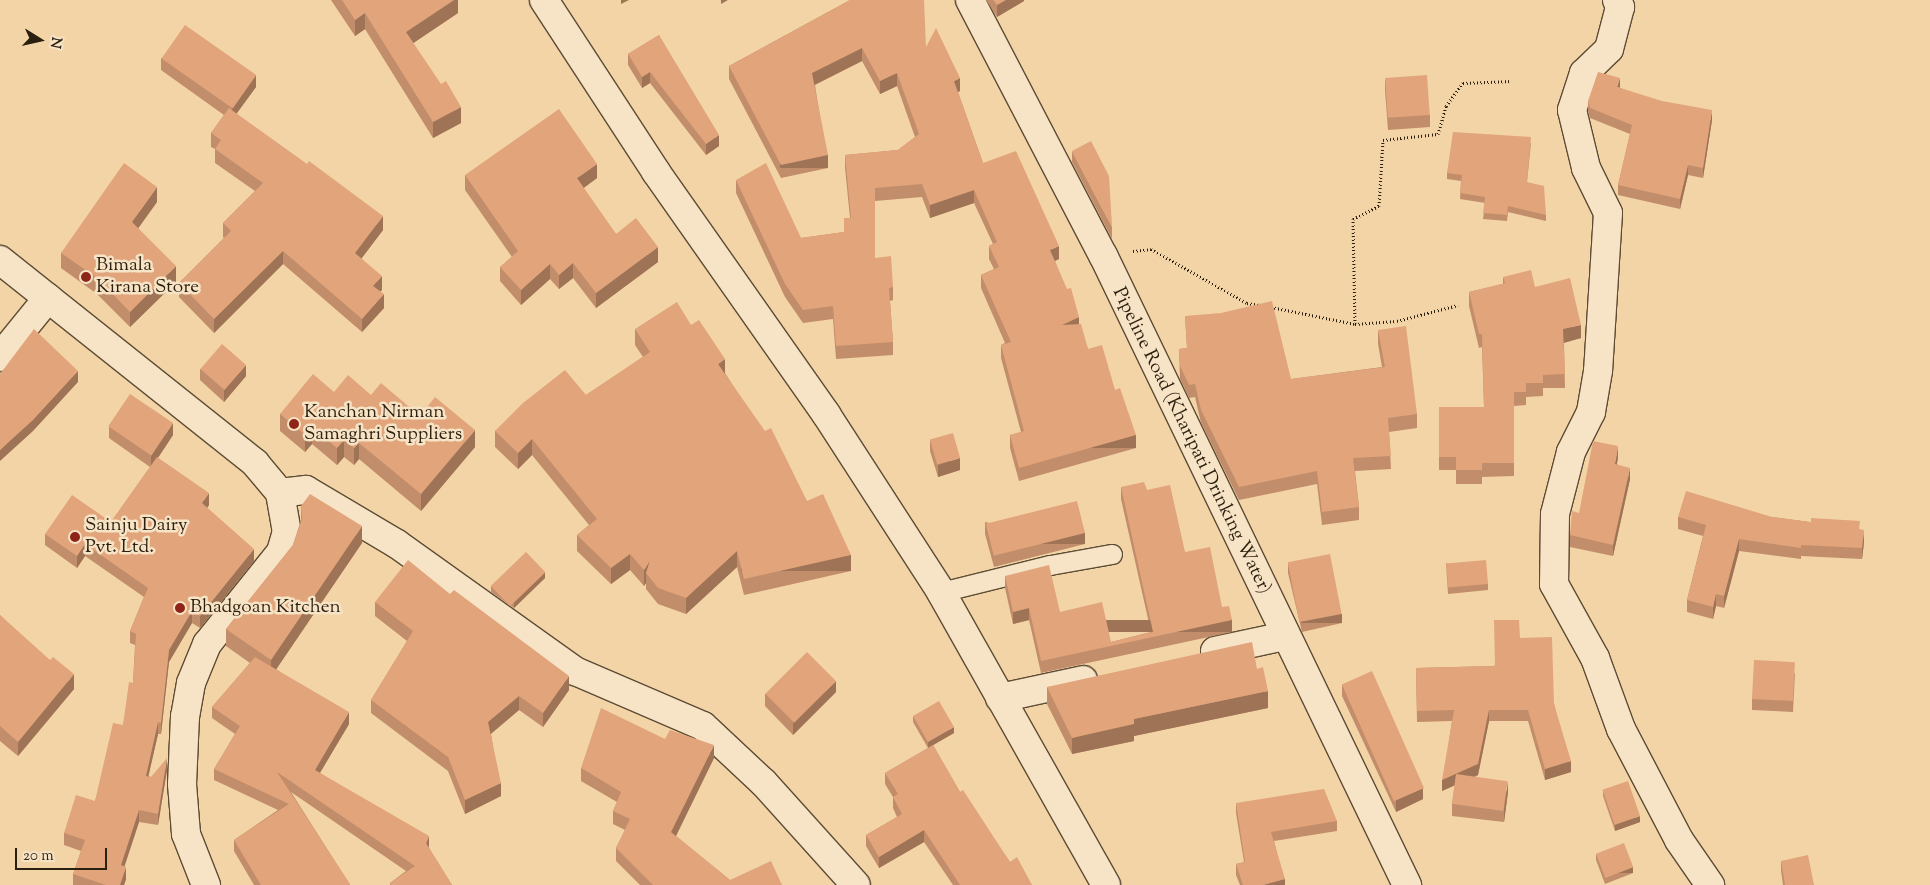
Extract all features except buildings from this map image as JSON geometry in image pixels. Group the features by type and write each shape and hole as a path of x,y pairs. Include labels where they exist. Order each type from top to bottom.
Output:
{"street":[{"path":"544,0 656,172 826,414 941,592 1106,885"},
{"name":"Pipeline Road (Kharipati Drinking Water)","path":"970,0 1103,254 1285,636 1407,885"},
{"path":"1617,0 1620,7 1609,49 1584,73 1572,110 1586,168 1608,213 1598,371 1591,412 1571,452 1556,514 1554,584 1595,658 1621,729 1679,840 1710,885"},
{"path":"0,260 255,463 280,494 287,531 283,546 207,644 191,683 185,716 182,784 186,834 206,885"},
{"path":"0,357 48,298"},
{"path":"280,494 306,490 397,544 575,671 703,726 764,783 856,885"},
{"path":"1190,657 1285,636"},
{"path":"1000,698 1104,675"}],"lane":[{"path":"941,592 1112,554"}],"path":[{"path":"1355,324 1353,219 1379,206 1383,140 1438,134 1446,106 1463,83 1512,81"},
{"path":"1103,254 1151,249 1246,302 1355,324 1398,321 1458,305"}],"place":[{"name":"Bimala Kirana Store","path":"86,277"},
{"name":"Kanchan Nirman Samaghri Suppliers","path":"294,424"},
{"name":"Sainju Dairy Pvt. Ltd.","path":"75,537"},
{"name":"Bhadgoan Kitchen","path":"180,608"}]}
